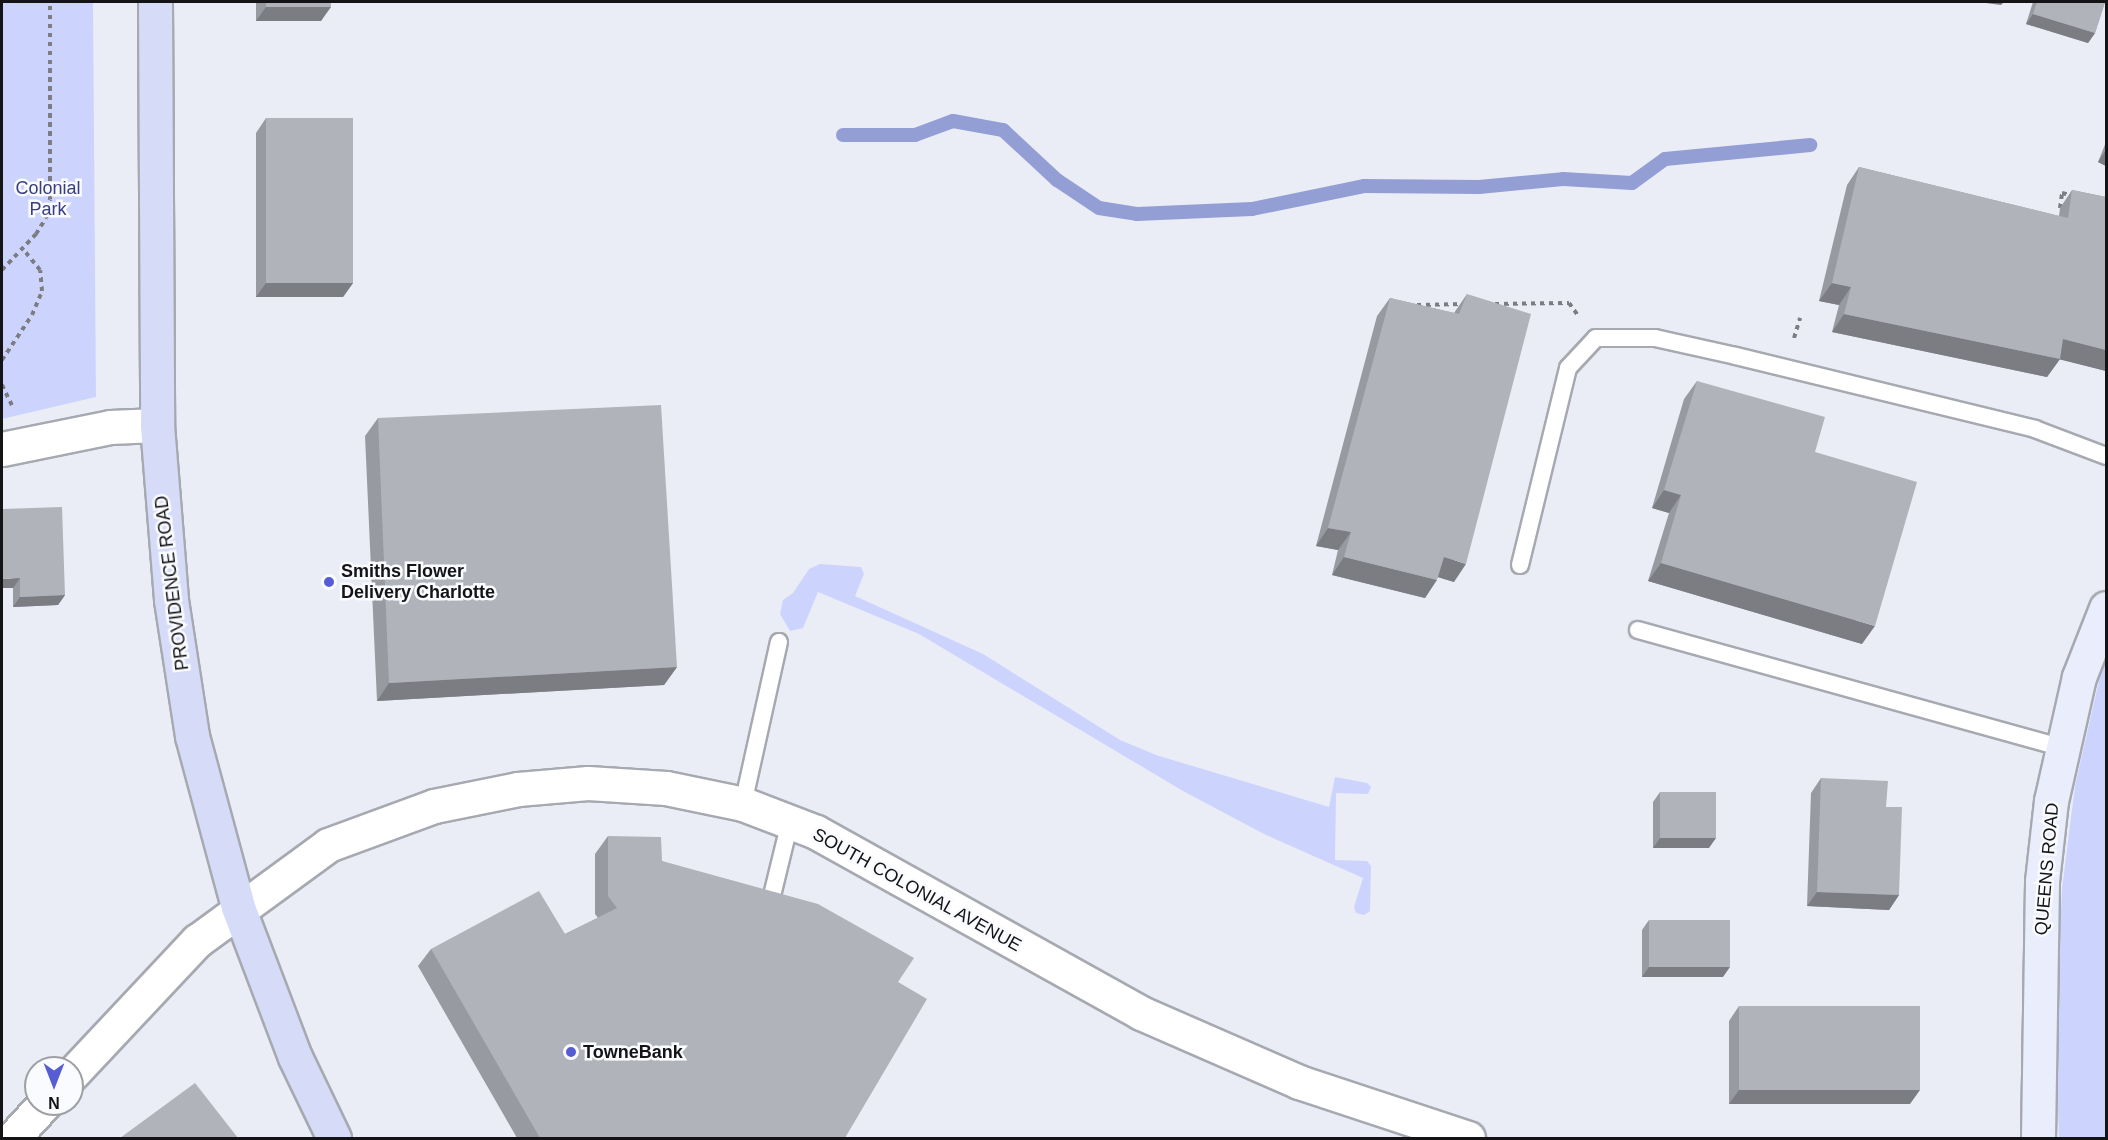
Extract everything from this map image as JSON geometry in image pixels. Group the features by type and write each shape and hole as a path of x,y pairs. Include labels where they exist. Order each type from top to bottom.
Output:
{"main road":[{"name":"PROVIDENCE ROAD","path":"155,2 157,425 171,600 192,736 238,907 295,1057 334,1138"},
{"name":"QUEENS ROAD","path":"2038,1138 2042,881 2051,801 2079,677 2106,608"}],"street":[{"path":"2,449 110,427 157,425"},
{"name":"SOUTH COLONIAL AVENUE","path":"84,1061 169,969 238,907 328,845 434,806 508,791 600,784 666,788 742,804 816,832 1141,1013 1299,1082 1468,1138"},
{"path":"13,1138 33,1116"}],"lane":[{"path":"1520,565 1568,368 1596,338 1655,338 1736,356 2035,429 2106,456"},
{"path":"1638,630 2063,748"},
{"path":"742,804 779,642"},
{"path":"768,912 790,822"}],"path":[{"path":"2,270 23,249 46,218 51,199 51,2"},
{"path":"2060,208 2062,193 2084,198"},
{"path":"2,360 32,315 42,291 40,270 23,249"},
{"path":"1487,304 1569,303 1578,315"},
{"path":"1415,311 1417,305 1475,304"}],"green space":[{"name":"Colonial Park","path":"2,2 93,2 96,397 2,419"},
{"path":"820,564 861,567 864,574 855,596 983,654 1120,740 1156,755 1329,807 1335,777 1367,783 1371,787 1368,794 1336,793 1335,860 1367,861 1371,866 1370,911 1364,915 1356,913 1354,907 1363,878 1264,834 1183,791 919,634 818,592 803,628 790,631 780,614 783,600 793,593 809,569"},
{"path":"2106,650 2106,1138 2059,1138 2055,1029 2062,889 2075,786"}],"building":[{"path":"266,2 331,2 331,7 266,7"},
{"path":"2037,2 2105,2 2095,33 2033,14"},
{"path":"266,118 353,118 353,283 266,283"},
{"path":"1859,167 2068,218 2072,190 2106,197 2106,350 2063,339 2060,359 1844,314 1851,287 1832,283"},
{"path":"1467,294 1531,314 1466,564 1444,557 1437,580 1344,557 1351,532 1328,528 1390,298 1459,314"},
{"path":"1697,381 1825,417 1815,452 1917,482 1875,626 1661,563 1681,495 1664,490"},
{"path":"661,405 677,667 389,683 378,418"},
{"path":"62,507 65,595 20,597 20,578 2,579 2,509"},
{"path":"1821,778 1888,781 1886,807 1902,807 1899,895 1817,892"},
{"path":"1660,792 1716,792 1716,838 1660,838"},
{"path":"608,836 661,837 662,861 818,904 914,958 898,982 927,999 845,1138 540,1138 431,949 539,891 565,934 617,908 608,896"},
{"path":"1649,920 1730,920 1730,967 1649,967"},
{"path":"1739,1006 1920,1006 1920,1090 1739,1090"},
{"path":"195,1083 238,1138 120,1138"}],"waterway":[{"path":"843,135 915,135 953,121 1003,130 1057,180 1099,208 1137,214 1252,209 1364,186 1479,187 1563,179 1632,183 1665,159 1810,145"}],"place":[{"name":"Smiths Flower Delivery Charlotte","path":"329,582"},
{"name":"TowneBank","path":"571,1052"}]}
